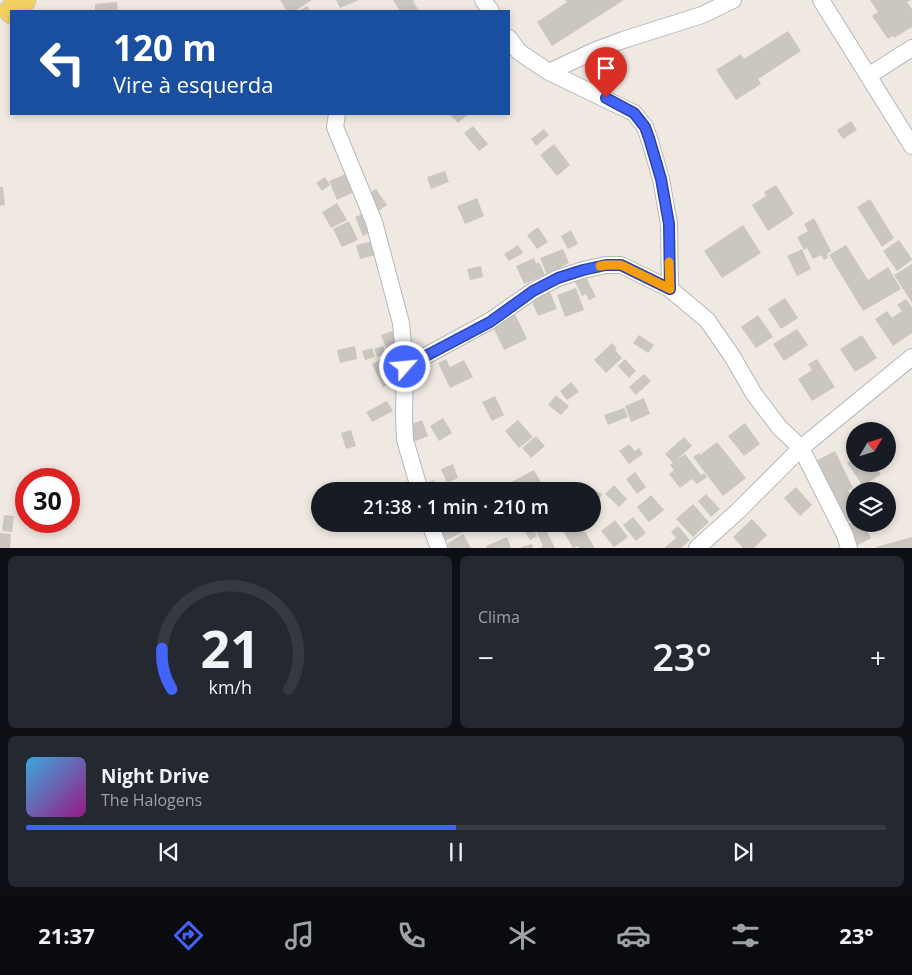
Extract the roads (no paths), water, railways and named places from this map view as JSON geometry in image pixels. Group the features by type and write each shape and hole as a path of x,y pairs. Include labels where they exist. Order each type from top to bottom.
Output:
{"main road":[{"path":"14,10 23,0"},
{"path":"0,23 10,14"}],"street":[{"path":"549,72 623,40 702,15 733,0"},
{"path":"820,0 912,146"},
{"path":"510,41 514,53 634,113 645,127 661,179 669,224 670,289"},
{"path":"868,76 912,48"},
{"path":"337,115 335,127 374,222 401,323 405,367 405,440 417,482"},
{"path":"405,367 490,322 533,291 558,278 606,265 621,265 670,289 707,320 732,356 754,394 779,427 801,448 845,535 849,548"},
{"path":"697,548 738,511 801,448 912,357"},
{"path":"433,532 439,548"}]}
